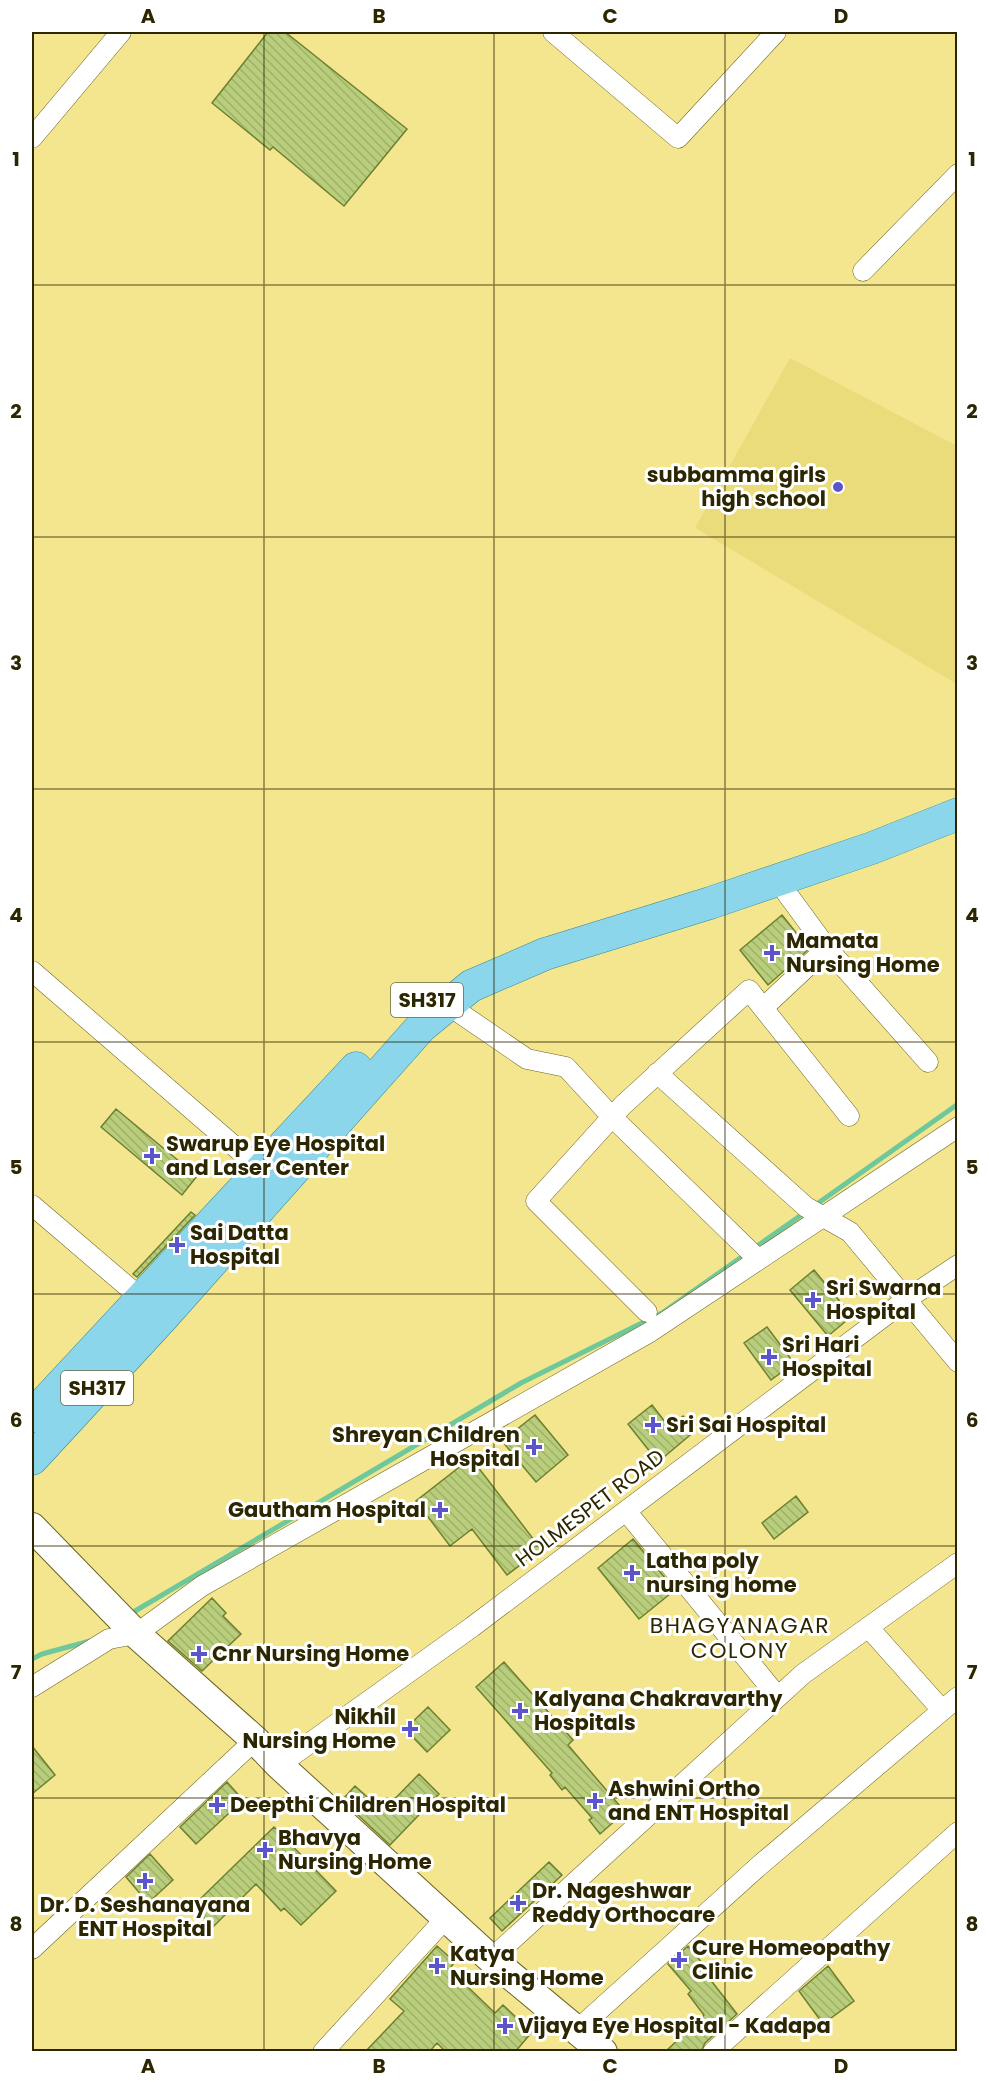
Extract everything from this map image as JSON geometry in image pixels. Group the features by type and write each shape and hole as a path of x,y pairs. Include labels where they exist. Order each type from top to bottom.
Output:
{"main road":[{"name":"SH317","path":"270,1178 362,1062 462,968 800,852 957,791"},
{"name":"SH317","path":"32,1459 152,1307 270,1178 421,1027 471,986 545,954 710,903 872,848 957,814"},
{"name":"SH317","path":"32,1416 152,1307"},
{"path":"32,1527 135,1634 255,1740 279,1765 491,1959 603,2052"}],"street":[{"path":"32,138 121,32"},
{"path":"553,32 678,138 776,32"},
{"path":"863,271 957,174"},
{"path":"777,880 826,948 928,1062"},
{"path":"763,1008 826,948"},
{"path":"32,971 270,1178"},
{"path":"647,1312 536,1201 612,1116 749,990 849,1116"},
{"path":"448,1005 527,1059 566,1067 612,1116 758,1259"},
{"path":"657,1073 806,1207 850,1232 957,1362"},
{"path":"32,1688 109,1639 135,1634 202,1586 650,1332 957,1127"},
{"path":"32,1205 152,1307"},
{"name":"HOLMESPET ROAD","path":"279,1765 472,1627 907,1299 957,1265"},
{"path":"626,1511 778,1697"},
{"path":"491,1959 803,1674 957,1563"},
{"path":"868,1627 942,1710"},
{"path":"577,2030 760,1864 957,1697"},
{"path":"32,1949 255,1740"},
{"path":"712,2052 957,1832"},
{"path":"333,2048 446,1918"}],"shaded area":[{"name":"subbamma girls high school","path":"790,358 957,446 957,684 695,528"}],"building":[{"path":"268,32 285,32 407,129 344,206 273,147 270,150 212,103"},
{"path":"782,915 809,949 768,985 740,950"},
{"path":"116,1109 197,1176 182,1195 101,1127"},
{"path":"191,1212 195,1215 137,1277 133,1274"},
{"path":"814,1270 852,1316 828,1336 790,1290"},
{"path":"767,1327 794,1363 771,1380 744,1343"},
{"path":"652,1405 669,1427 683,1416 695,1431 658,1462 628,1424"},
{"path":"535,1415 568,1455 536,1482 502,1441"},
{"path":"471,1458 541,1549 507,1575 472,1529 450,1546 416,1501"},
{"path":"796,1496 808,1512 774,1539 762,1523"},
{"path":"633,1539 675,1590 639,1619 598,1568"},
{"path":"212,1598 226,1613 223,1616 241,1634 202,1671 168,1641"},
{"path":"504,1662 573,1740 568,1745 625,1812 600,1834 589,1820 592,1818 565,1787 562,1790 550,1775 552,1773 476,1687"},
{"path":"428,1707 450,1730 427,1752 405,1729"},
{"path":"32,1746 55,1775 32,1794"},
{"path":"419,1774 439,1794 390,1845 342,1800 355,1786 383,1811"},
{"path":"227,1782 243,1800 196,1844 180,1827"},
{"path":"274,1827 336,1891 301,1925 284,1908 281,1911 256,1884 213,1927 193,1906"},
{"path":"150,1854 173,1880 148,1903 126,1877"},
{"path":"549,1862 562,1875 502,1931 490,1918"},
{"path":"437,1946 455,1962 449,1969 495,2013 503,2005 532,2032 515,2052 446,2052 437,2043 429,2052 365,2052 404,2011 390,1999"},
{"path":"688,1946 709,1971 706,1974 737,2014 705,2043 701,2052 665,2052 704,2015 688,1994 691,1991 668,1964"},
{"path":"828,1966 854,2001 823,2024 799,1991"}],"waterway":[{"path":"814,1206 958,1104"},
{"path":"130,1614 521,1383 662,1313 807,1211"},
{"path":"32,1659 42,1654 90,1641"}],"place":[{"name":"subbamma girls high school","path":"838,487"},
{"name":"Mamata Nursing Home","path":"772,953"},
{"name":"Swarup Eye Hospital and Laser Center","path":"152,1156"},
{"name":"Sai Datta Hospital","path":"177,1245"},
{"name":"Sri Swarna Hospital","path":"813,1300"},
{"name":"Sri Hari Hospital","path":"769,1357"},
{"name":"Sri Sai Hospital","path":"653,1425"},
{"name":"Shreyan Children Hospital","path":"534,1447"},
{"name":"Gautham Hospital","path":"440,1510"},
{"name":"Latha poly nursing home","path":"632,1573"},
{"name":"Cnr Nursing Home","path":"199,1654"},
{"name":"Kalyana Chakravarthy Hospitals","path":"520,1711"},
{"name":"Nikhil Nursing Home","path":"410,1729"},
{"name":"Ashwini Ortho and ENT Hospital","path":"595,1801"},
{"name":"Deepthi Children Hospital","path":"217,1805"},
{"name":"Bhavya Nursing Home","path":"265,1850"},
{"name":"Dr. D. Seshanayana ENT Hospital","path":"145,1881"},
{"name":"Dr. Nageshwar Reddy Orthocare","path":"518,1903"},
{"name":"Cure Homeopathy Clinic","path":"679,1960"},
{"name":"Katya Nursing Home","path":"437,1966"},
{"name":"Vijaya Eye Hospital - Kadapa","path":"505,2026"}],"district":[{"name":"BHAGYANAGAR COLONY","path":"740,1638"}]}
